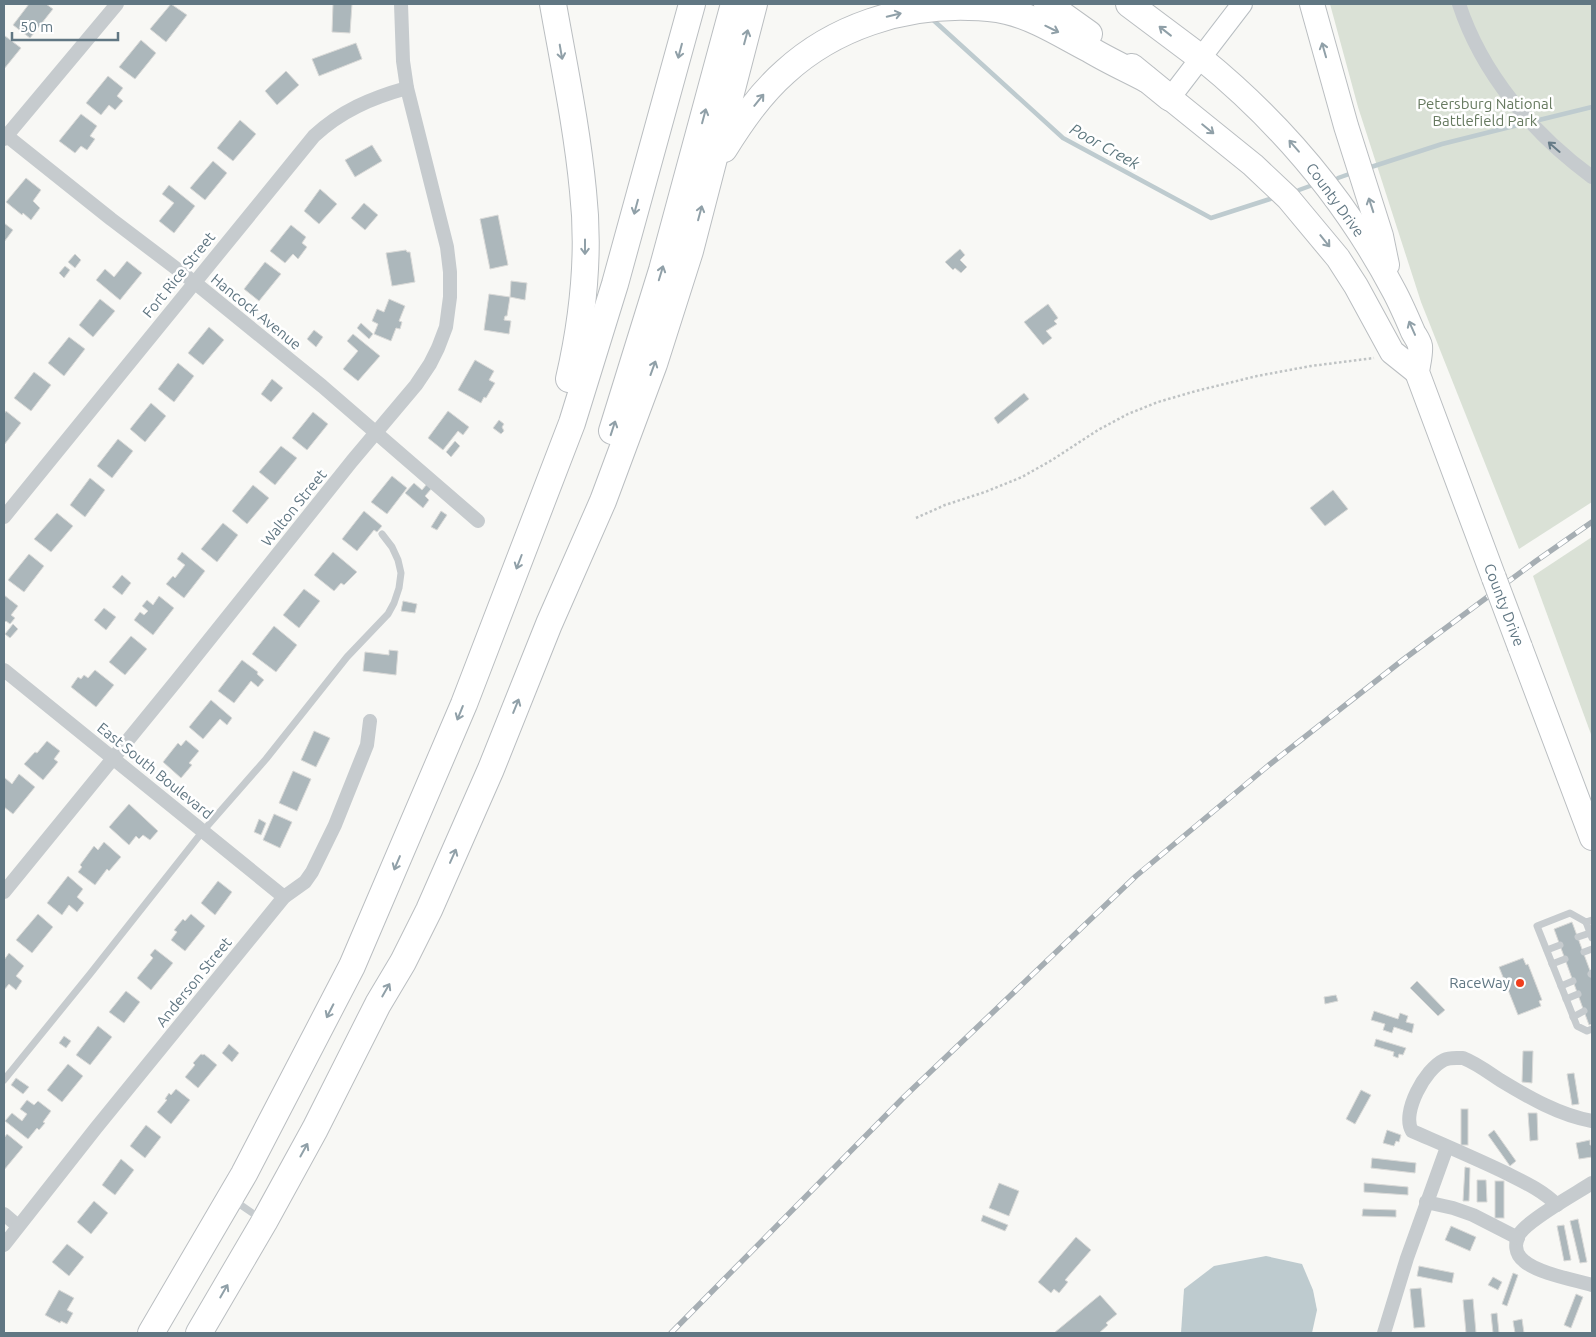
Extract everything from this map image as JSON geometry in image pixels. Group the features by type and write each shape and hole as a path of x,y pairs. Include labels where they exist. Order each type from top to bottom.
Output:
{"highway":[{"path":"537,516 578,342 586,249 581,173 553,4"},
{"path":"151,1333 230,1198 320,1032 352,966 431,783 572,423 615,284 692,4"},
{"path":"549,624 662,270 734,4"},
{"path":"200,1333 315,1129 378,1004 403,962 429,910 491,770 549,624 603,501 654,364 673,308 754,4"},
{"path":"1047,4 1068,18 1170,98"},
{"path":"1129,4 1202,58"},
{"path":"1312,4 1346,126 1381,236 1392,286"},
{"path":"711,169 747,115 768,88 786,71 811,52 837,36 864,24 895,14 927,8 954,6 1006,11 1023,16 1056,31 1146,78"},
{"name":"County Drive","path":"1202,58 1248,98 1284,134 1317,172 1347,212 1392,286 1420,346 1417,372 1592,838"},
{"name":"County Drive","path":"1170,98 1253,165 1288,198 1338,258 1356,286 1392,352 1417,372"}],"main road":[{"path":"1170,98 1242,4"}],"street":[{"path":"5,138 117,4"},
{"name":"Walton Street","path":"4,892 352,461 416,385 438,348 446,327 450,297 450,272 447,247 402,61 401,4"},
{"path":"1460,4 1473,38 1504,91 1548,142 1592,177"},
{"name":"Fort Rice Street","path":"4,517 320,130 341,114 360,104 407,88"},
{"name":"Hancock Avenue","path":"5,138 194,282 376,433 478,521"},
{"name":"East South Boulevard","path":"4,670 284,897"},
{"name":"Anderson Street","path":"4,1245 284,897 305,882 312,872 335,825 368,745 370,721"},
{"path":"1557,1205 1537,1188 1412,1131 1409,1126 1409,1119 1418,1089 1439,1063 1453,1057 1468,1060 1525,1095 1553,1109 1592,1120"},
{"path":"1384,1333 1426,1202 1448,1147"},
{"path":"1592,1183 1531,1223 1522,1231 1516,1245 1518,1253 1524,1261 1551,1273 1592,1285"},
{"path":"1426,1202 1453,1208 1518,1238"},
{"path":"4,1214 18,1226"}],"lane":[{"path":"4,1080 203,830 266,759 347,657 391,608 400,588 401,573 392,547 382,534"},
{"path":"1578,937 1591,936 1589,921 1570,913 1537,926 1577,1026 1588,1031 1592,1029"},
{"path":"1547,950 1560,945"},
{"path":"1584,952 1592,949"},
{"path":"1552,964 1565,959"},
{"path":"1561,986 1573,981"},
{"path":"1566,999 1578,994"},
{"path":"1573,1017 1584,1011"},
{"path":"230,1198 264,1222"}],"path":[{"path":"916,518 945,505 1022,477 1098,430 1128,414 1158,402 1257,376 1311,366 1371,359 1392,352"}],"green space":[{"name":"Petersburg National Battlefield Park","path":"1330,4 1592,4 1592,502 1519,549 1421,302 1358,107"},
{"path":"1592,537 1592,737 1533,576"}],"shaded area":[{"path":"1266,1256 1302,1264 1313,1290 1317,1310 1312,1333 1181,1333 1184,1289 1214,1266"}],"building":[{"path":"29,4 46,4 53,9 30,38 13,25"},
{"path":"171,4 187,15 166,42 150,29"},
{"path":"333,4 352,4 350,33 332,32"},
{"path":"5,36 21,48 4,69 4,38"},
{"path":"141,40 156,53 135,79 119,67"},
{"path":"356,43 362,59 319,76 312,59"},
{"path":"286,71 299,85 277,105 265,91"},
{"path":"108,76 123,88 117,96 123,101 115,110 109,105 101,115 86,103"},
{"path":"81,114 97,126 90,136 95,139 87,150 81,146 75,153 59,141"},
{"path":"240,120 256,134 233,161 217,148"},
{"path":"372,145 382,161 355,177 345,160"},
{"path":"213,161 227,173 205,200 190,188"},
{"path":"26,178 41,190 33,201 40,208 31,220 6,202"},
{"path":"169,185 195,206 174,233 159,221 174,203 162,194"},
{"path":"320,189 337,204 319,224 304,211"},
{"path":"364,203 378,215 365,230 351,218"},
{"path":"498,215 508,265 490,269 480,219"},
{"path":"4,223 13,230 4,242"},
{"path":"291,225 306,237 302,243 307,247 298,259 293,254 285,263 270,251"},
{"path":"960,249 965,255 960,260 967,267 961,273 955,268 953,270 945,262"},
{"path":"406,250 410,252 415,282 392,286 386,253"},
{"path":"75,254 81,260 75,268 68,262"},
{"path":"127,261 142,273 120,300 96,280 105,269 114,277"},
{"path":"265,262 281,274 259,301 244,289"},
{"path":"65,266 70,270 64,278 59,273"},
{"path":"511,281 527,283 525,300 510,297"},
{"path":"489,294 510,297 507,316 505,316 504,320 511,321 509,334 484,330"},
{"path":"100,299 115,311 93,337 79,325"},
{"path":"389,299 405,306 399,321 402,322 400,329 396,328 391,341 374,334 378,324 372,321 377,309 384,312"},
{"path":"1048,304 1058,318 1054,321 1057,324 1046,331 1052,338 1043,345 1024,322"},
{"path":"361,323 373,334 369,339 357,328"},
{"path":"209,327 224,340 203,365 188,353"},
{"path":"314,330 323,337 316,347 307,339"},
{"path":"353,334 380,356 358,381 343,369 358,351 347,341"},
{"path":"69,337 85,349 64,376 48,363"},
{"path":"475,360 494,371 489,380 495,383 481,403 458,390"},
{"path":"178,363 194,376 174,402 158,389"},
{"path":"34,372 51,385 31,411 14,398"},
{"path":"272,379 283,388 271,402 261,394"},
{"path":"1024,393 1029,399 998,424 994,418"},
{"path":"151,403 166,416 145,442 130,429"},
{"path":"6,411 21,423 4,445 4,414"},
{"path":"448,411 469,427 463,435 458,431 443,450 428,438"},
{"path":"313,412 328,424 307,450 292,438"},
{"path":"499,420 504,424 502,427 504,431 501,434 493,428"},
{"path":"118,439 133,451 112,478 97,466"},
{"path":"455,441 460,446 451,457 446,452"},
{"path":"281,446 297,458 275,485 259,472"},
{"path":"392,476 407,488 387,514 371,502"},
{"path":"90,478 105,490 85,517 70,505"},
{"path":"414,483 422,490 427,484 432,488 425,496 429,500 423,508 405,493"},
{"path":"253,485 269,498 247,524 232,511"},
{"path":"1333,490 1348,509 1325,526 1310,508"},
{"path":"364,511 382,526 377,532 374,530 357,551 342,539"},
{"path":"441,511 447,515 437,530 431,527"},
{"path":"57,513 73,526 51,552 34,539"},
{"path":"223,523 238,535 217,562 201,549"},
{"path":"182,552 205,571 184,598 166,584 173,576 175,578 185,565 177,559"},
{"path":"333,552 357,572 344,585 341,583 334,591 314,575"},
{"path":"29,554 44,566 24,592 8,580"},
{"path":"122,575 131,583 122,595 112,587"},
{"path":"304,589 320,601 299,628 283,615"},
{"path":"4,595 18,606 11,615 15,618 10,624 6,621 4,623"},
{"path":"159,596 174,608 153,635 134,620 140,612 144,615 148,611 142,606 147,600 153,605"},
{"path":"403,601 417,604 415,613 401,611"},
{"path":"104,608 116,617 106,630 94,620"},
{"path":"13,624 18,629 10,638 5,634"},
{"path":"274,626 297,645 276,672 252,654"},
{"path":"131,636 147,649 125,675 109,662"},
{"path":"389,650 398,651 396,675 363,671 365,652 389,655"},
{"path":"242,660 258,672 257,674 264,680 258,687 251,681 234,703 218,691"},
{"path":"95,670 114,685 96,707 71,687 78,677 81,679 84,675 88,678"},
{"path":"211,700 232,718 227,725 220,719 203,739 189,727"},
{"path":"314,731 330,738 316,767 301,760"},
{"path":"186,740 199,751 189,763 192,765 181,778 163,762 178,743 181,746"},
{"path":"47,741 60,751 54,759 58,762 43,780 24,764"},
{"path":"293,771 311,779 297,811 279,803"},
{"path":"19,774 35,787 13,814 4,807 4,780 5,778 12,784"},
{"path":"129,804 158,831 150,840 143,835 139,839 136,836 129,845 109,827"},
{"path":"274,814 292,822 280,848 263,840"},
{"path":"259,819 266,823 261,835 254,832"},
{"path":"104,842 121,857 109,871 107,869 95,885 78,872 82,867 80,865 94,846 98,850"},
{"path":"68,876 83,889 77,897 84,903 77,912 69,905 62,915 47,903"},
{"path":"218,881 232,892 215,915 201,903"},
{"path":"38,914 53,927 32,953 16,940"},
{"path":"191,914 205,926 185,951 171,940 177,932 174,930 183,919 185,921"},
{"path":"1572,922 1592,976 1592,1024 1589,1025 1554,929"},
{"path":"155,949 173,963 151,990 137,978 153,958 150,955"},
{"path":"9,953 24,966 16,976 22,981 16,990 9,984 4,990 4,960"},
{"name":"RaceWay","path":"1523,958 1526,965 1528,964 1542,1000 1539,1001 1541,1006 1518,1015 1499,967"},
{"path":"1417,981 1445,1010 1438,1016 1410,988"},
{"path":"126,991 140,1002 124,1023 109,1012"},
{"path":"1336,995 1338,1001 1325,1004 1324,997"},
{"path":"1374,1011 1398,1019 1400,1013 1408,1016 1406,1022 1414,1024 1412,1033 1394,1027 1392,1033 1383,1030 1385,1024 1371,1020"},
{"path":"98,1026 112,1037 90,1065 76,1055"},
{"path":"64,1036 71,1041 66,1048 59,1043"},
{"path":"1376,1039 1406,1048 1403,1055 1399,1054 1398,1058 1393,1056 1394,1052 1374,1046"},
{"path":"229,1044 239,1053 232,1062 222,1053"},
{"path":"1523,1051 1533,1051 1532,1083 1522,1082"},
{"path":"201,1054 204,1054 217,1065 198,1088 185,1077"},
{"path":"68,1064 83,1076 62,1102 47,1090"},
{"path":"1574,1073 1579,1104 1572,1105 1567,1074"},
{"path":"16,1078 29,1087 23,1094 11,1085"},
{"path":"176,1089 190,1100 171,1124 157,1112 167,1100 165,1099 169,1093 171,1095"},
{"path":"1361,1090 1371,1095 1355,1124 1346,1119"},
{"path":"27,1100 34,1105 38,1101 51,1111 43,1122 45,1123 39,1130 37,1128 28,1139 5,1121 12,1113 22,1121 27,1114 20,1109"},
{"path":"1461,1109 1468,1109 1468,1145 1461,1145"},
{"path":"1528,1113 1537,1113 1538,1140 1530,1141"},
{"path":"146,1125 161,1137 145,1158 130,1146"},
{"path":"1387,1130 1401,1135 1399,1142 1396,1141 1394,1146 1383,1143"},
{"path":"1494,1130 1516,1161 1510,1166 1488,1135"},
{"path":"7,1134 23,1147 4,1170 4,1138"},
{"path":"1590,1140 1592,1157 1579,1159 1576,1143"},
{"path":"1372,1158 1416,1163 1415,1173 1371,1168"},
{"path":"121,1159 134,1170 115,1195 102,1185"},
{"path":"1465,1167 1470,1168 1469,1201 1463,1201"},
{"path":"1477,1180 1486,1180 1487,1202 1477,1202"},
{"path":"1495,1181 1504,1181 1504,1218 1495,1218"},
{"path":"999,1183 1019,1191 1009,1216 989,1208"},
{"path":"1364,1183 1408,1187 1408,1195 1364,1192"},
{"path":"94,1201 108,1213 91,1234 77,1222"},
{"path":"1363,1209 1396,1210 1396,1217 1362,1216"},
{"path":"983,1215 1008,1225 1005,1231 981,1221"},
{"path":"1578,1219 1587,1262 1580,1263 1570,1221"},
{"path":"1564,1225 1571,1260 1564,1261 1557,1226"},
{"path":"1451,1226 1476,1237 1470,1251 1445,1240"},
{"path":"1076,1237 1091,1250 1065,1280 1068,1282 1059,1293 1054,1289 1051,1293 1038,1282"},
{"path":"67,1244 84,1257 69,1276 52,1262"},
{"path":"1419,1266 1454,1273 1452,1283 1417,1276"},
{"path":"1513,1273 1518,1275 1507,1306 1502,1304"},
{"path":"1493,1277 1502,1282 1498,1290 1488,1285"},
{"path":"1421,1288 1425,1327 1414,1328 1410,1289"},
{"path":"59,1290 74,1298 67,1310 73,1313 67,1324 61,1321 60,1323 45,1315"},
{"path":"1576,1294 1583,1297 1571,1328 1564,1325"},
{"path":"1100,1295 1117,1314 1106,1323 1108,1325 1099,1333 1054,1333"},
{"path":"1473,1299 1476,1333 1466,1333 1463,1300"},
{"path":"1497,1313 1499,1333 1493,1333 1491,1314"},
{"path":"1522,1319 1524,1333 1515,1333 1513,1321"}],"waterway":[{"name":"Poor Creek","path":"931,18 1063,138 1211,218 1270,199"},
{"name":"Poor Creek","path":"1539,120 1592,107"},
{"name":"Poor Creek","path":"1368,168 1442,144 1522,124"},
{"name":"Poor Creek","path":"1338,178 1352,173"},
{"name":"Poor Creek","path":"1299,190 1310,186"}],"railway":[{"path":"671,1333 904,1097 1136,876 1269,765 1404,659 1592,522"}],"place":[{"name":"RaceWay","path":"1520,983"}]}
